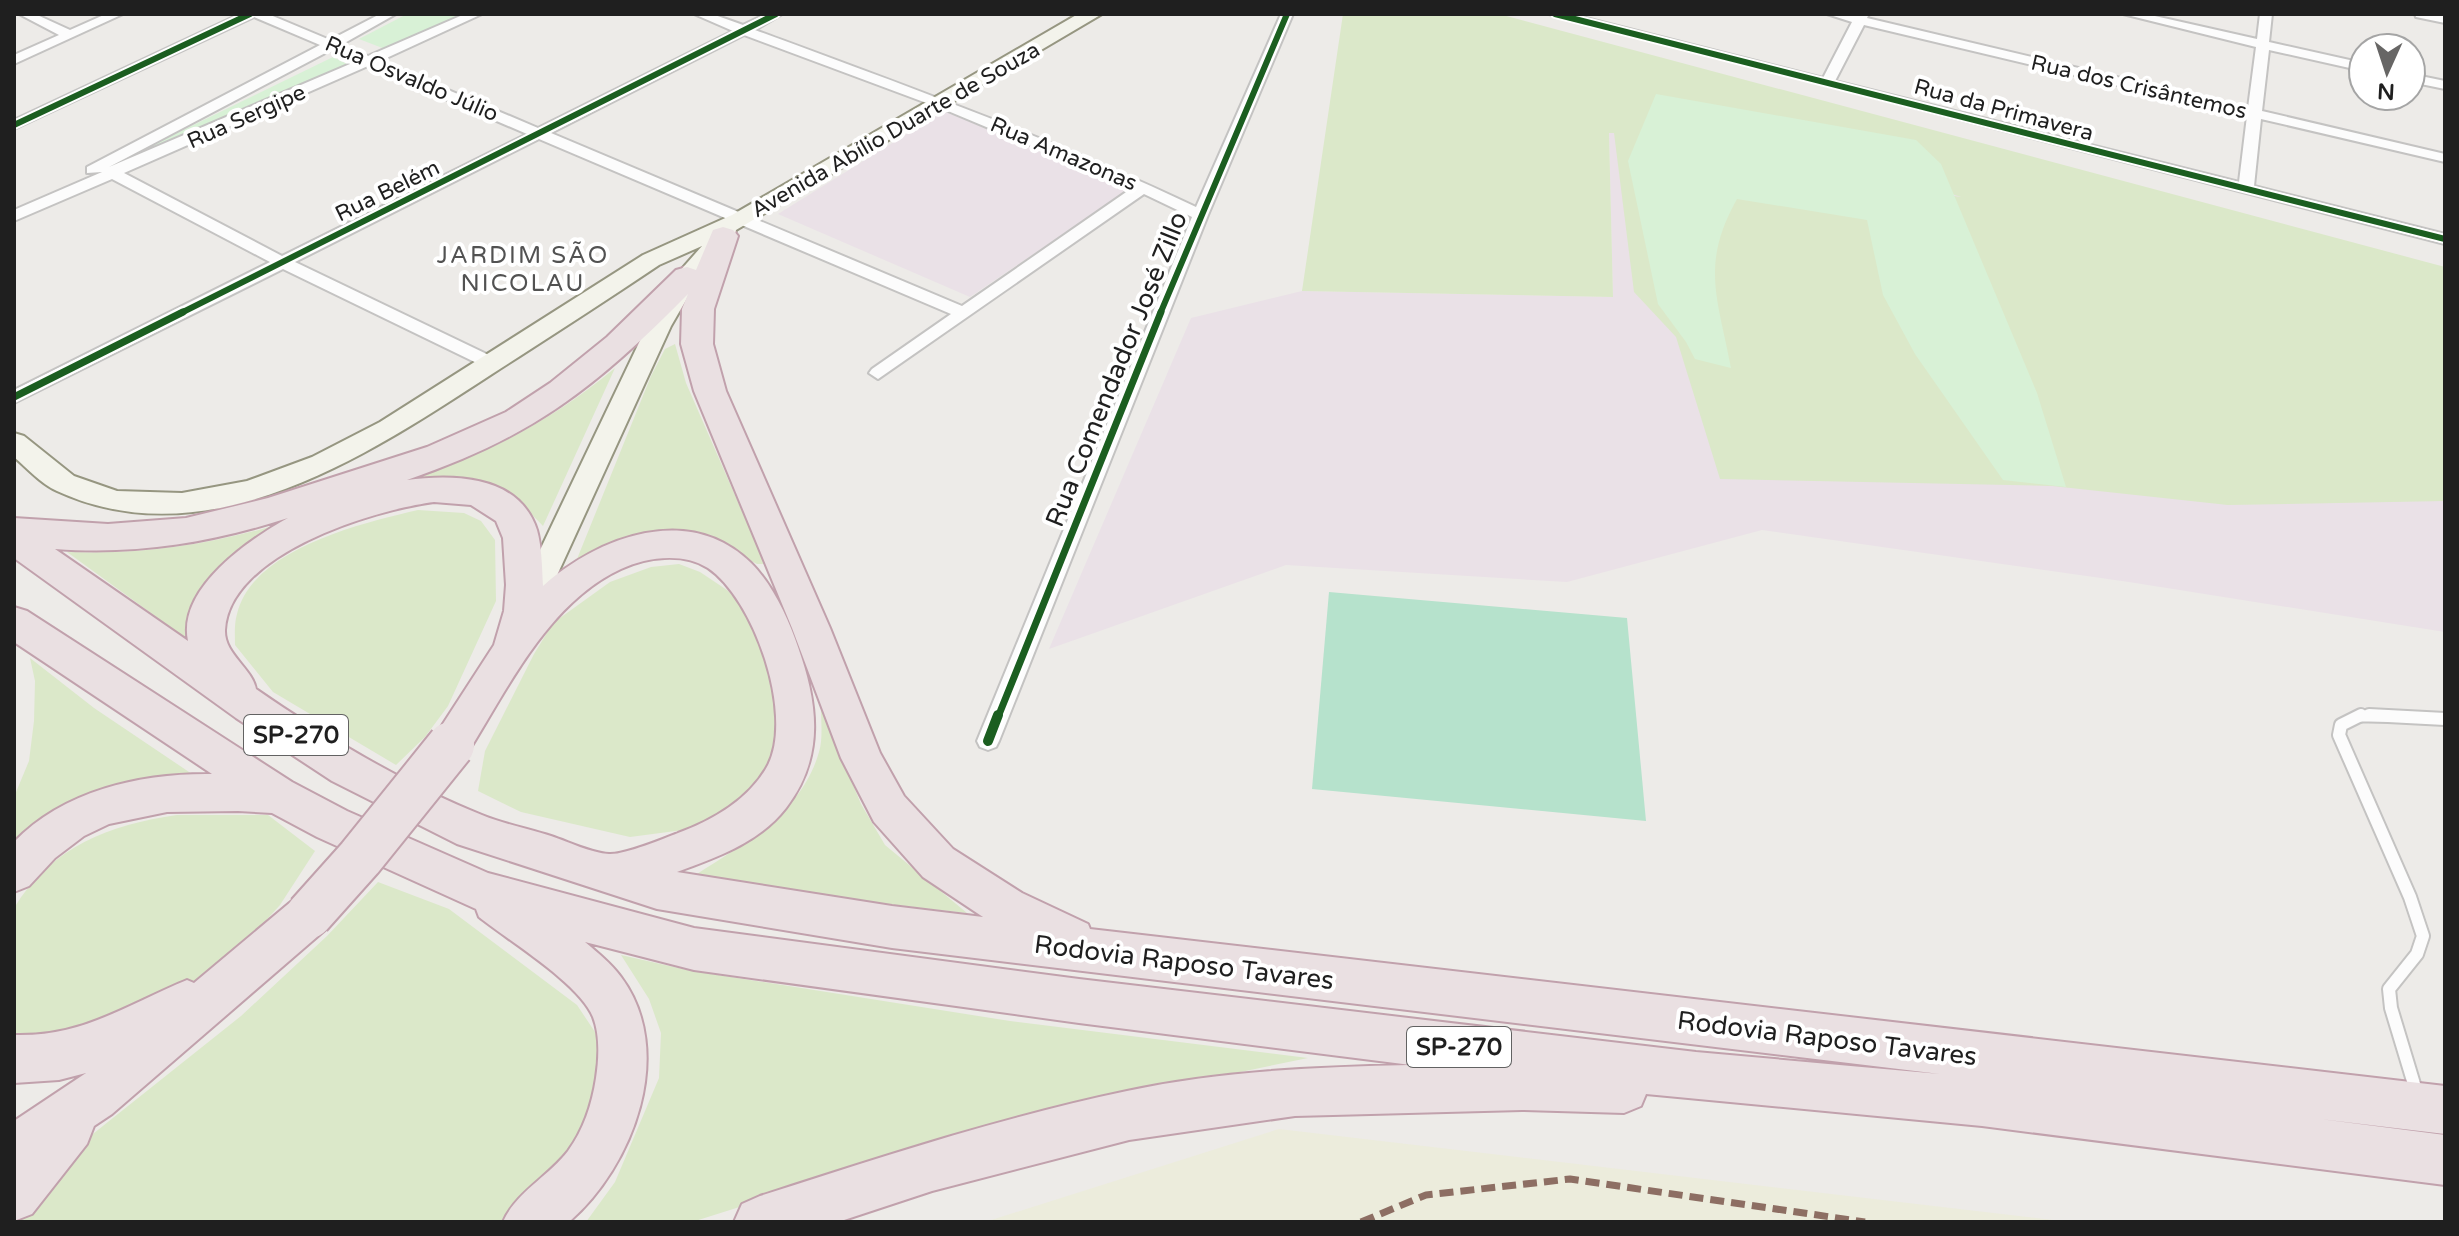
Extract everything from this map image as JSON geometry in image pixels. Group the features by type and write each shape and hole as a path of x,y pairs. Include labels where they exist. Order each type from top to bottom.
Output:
{"highway":[{"path":"731,228 698,309 697,344 710,391 811,628 862,758 889,809 938,863 1006,907 1099,953"},
{"path":"14,531 69,537 166,535 248,517 436,457 502,428 566,388 596,366 687,277"},
{"path":"250,706 214,655 206,634 208,618 219,588 244,562 294,531 339,513 409,493 435,489 481,494 505,507 520,529 526,611 504,661"},
{"name":"Rodovia Raposo Tavares","path":"14,539 250,706 347,768 472,831 657,889 892,927 1099,953 2433,1109"},
{"path":"14,1150 95,1097 309,915 360,858 451,745 504,661 533,623 571,584 600,563 647,546 689,544 719,556 743,578 761,602 778,643 797,714 795,742 786,775 769,799 713,839 609,875"},
{"name":"Rodovia Raposo Tavares","path":"14,622 277,795 481,891 567,917 694,949 1079,1001 1696,1076 1982,1102 2445,1160"},
{"path":"14,872 57,830 95,809 134,796 228,792 277,795"},
{"path":"481,891 587,974 604,991 615,1008 622,1037 622,1073 597,1151 575,1181 529,1222"},
{"path":"14,1059 67,1056 111,1039 228,983"},
{"path":"760,1222 932,1166 1129,1115 1295,1092 1522,1086 1982,1102"},
{"path":"14,1196 95,1097"}],"main road":[{"name":"Avenida Abílio Duarte de Souza","path":"731,228 940,101 1092,14"},
{"path":"526,611 659,326 687,277 731,228"},
{"path":"14,443 64,483 116,501 196,500 251,491 322,464 389,429 651,260 731,228"}],"street":[{"path":"25,14 69,35"},
{"path":"14,60 117,14"},
{"path":"14,125 250,14"},
{"name":"Rua Osvaldo Júlio","path":"257,14 543,133 731,228 963,313"},
{"path":"20,213 99,166 390,14"},
{"name":"Rua Sergipe","path":"20,213 476,14"},
{"name":"Rua Amazonas","path":"700,14 940,101 1144,187 1200,215"},
{"name":"Rua Belém","path":"14,397 776,14"},
{"name":"Rua Comendador José Zillo","path":"988,741 1200,215 1287,14"},
{"name":"Rua da Primavera","path":"1555,14 2445,239"},
{"name":"Rua dos Crisântemos","path":"1833,14 1861,17 2445,158"},
{"path":"2129,14 2347,63"},
{"path":"2246,190 2266,14"},
{"path":"2421,14 2445,19"},
{"path":"1828,82 1861,17"},
{"path":"99,166 282,262 491,363"},
{"path":"878,373 1144,187"}],"lane":[{"path":"2433,1109 2391,1008 2389,989 2417,954 2423,936 2410,897 2339,735 2341,725 2362,715 2445,719"}],"shaded area":[{"path":"944,111 1130,189 970,297 778,214"},
{"path":"1609,132 1896,176 2445,350 2445,632 2129,582 1762,530 1567,582 1286,565 1049,649 1191,318 1302,291 1613,297"}],"green space":[{"path":"407,14 462,14 385,49 359,39"},
{"path":"1343,14 1499,14 2445,267 2445,501 2228,505 2052,486 1720,479 1676,337 1634,292 1614,133 1609,133 1613,297 1302,291","holes":["1651,139 1896,176 1961,197"]},
{"path":"333,57 349,65 148,156 140,151"},
{"path":"1656,94 1916,140 1941,164 2037,393 2066,487 2003,480 1915,354 1883,295 1867,220 1737,199 1726,222 1715,263 1717,301 1731,368 1695,359 1658,304 1628,161"},
{"path":"675,344 686,383 765,564 757,564 729,549 577,559 651,376 665,349"},
{"path":"615,368 543,526 512,498 482,484 448,479 407,482 516,435 565,406"},
{"path":"418,510 464,513 481,521 495,540 496,601 448,706 425,737 396,765 273,692 235,645 235,626 247,591 264,572 286,556 340,531"},
{"path":"302,517 195,615 188,640 67,552 128,551 186,545 243,534"},
{"path":"679,564 700,572 748,609 785,718 772,775 706,827 630,837 521,812 478,791 485,751 553,623 610,582 651,567"},
{"path":"1329,592 1627,618 1646,821 1312,789"},
{"path":"30,658 94,708 192,774 119,787 14,851 14,797 29,761 34,721 35,681"},
{"path":"821,708 861,804 885,845 967,913 745,888 697,874 770,824 800,792 819,752"},
{"path":"177,815 268,815 315,851 280,905 231,959 194,987 110,1027 14,1037 14,908 29,887 64,854 84,842 128,825"},
{"path":"378,882 449,909 577,1005 597,1035 599,1077 574,1158 510,1222 14,1222 74,1149 241,1016 327,936"},
{"path":"621,955 687,970 1010,1021 1308,1058 1221,1076 777,1195 692,1222 586,1222 615,1182 659,1078 661,1033 649,999"},
{"path":"1279,1129 2070,1222 985,1222"}],"marked path":[{"path":"1361,1222 1426,1195 1570,1179 1865,1222"}],"cycle path":[{"path":"14,125 250,14"},
{"path":"14,397 776,14"},
{"path":"988,741 1200,215 1287,14"},
{"path":"1555,14 2445,239"}],"district":[{"name":"JARDIM SÃO NICOLAU","path":"523,269"}]}
